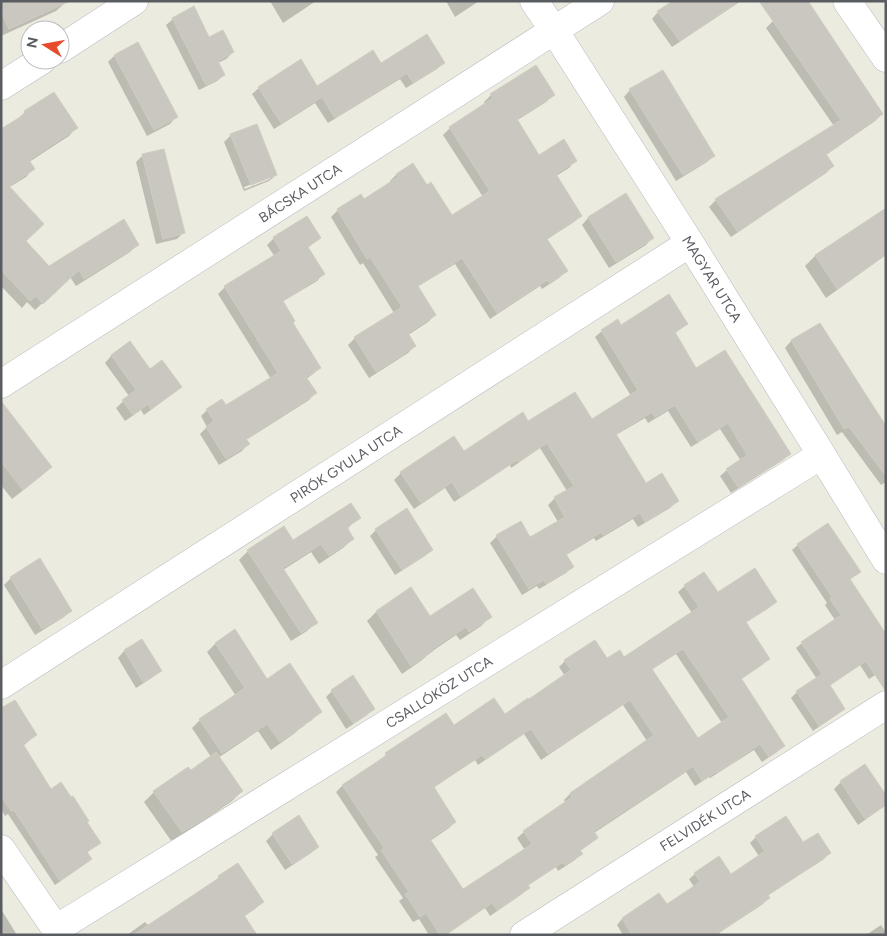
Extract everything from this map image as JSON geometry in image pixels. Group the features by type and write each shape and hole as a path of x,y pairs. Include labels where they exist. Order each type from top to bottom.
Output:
{"street":[{"path":"70,42 134,1"},
{"name":"MAGYAR UTCA","path":"534,1 690,243 886,560"},
{"name":"BÁCSKA UTCA","path":"1,384 600,1"},
{"path":"847,1 886,58"},
{"path":"1,86 26,70"},
{"name":"PIRÓK GYULA UTCA","path":"1,684 690,243"},
{"name":"CSALLÓKÖZ UTCA","path":"58,932 821,454"},
{"name":"FELVIDÉK UTCA","path":"524,935 886,705"},
{"path":"1,849 58,932"}],"building":[{"path":"1,1 70,1 29,20 20,20 20,24 9,29 1,12"},
{"path":"673,1 739,1 680,41 657,11"},
{"path":"759,1 808,1 883,114 826,154 834,166 738,232 715,199 841,120"},
{"path":"194,6 209,37 223,30 234,52 218,61 225,75 206,85 172,18"},
{"path":"427,34 445,63 413,83 407,73 335,118 322,97 281,123 258,87 301,59 317,86 373,50 381,63"},
{"path":"138,42 178,117 154,130 114,55"},
{"path":"536,65 555,95 517,119 539,155 564,139 577,161 556,174 582,216 547,239 568,271 549,283 547,280 497,313 462,258 418,286 436,315 408,333 416,346 376,372 354,337 402,307 370,257 367,259 337,209 361,194 364,199 398,177 396,174 413,163 427,185 431,182 452,215 490,191 449,127 493,98 490,94"},
{"path":"663,70 715,156 683,175 629,89"},
{"path":"54,92 78,128 29,160 35,169 9,186 44,224 26,241 49,266 124,219 139,245 84,279 79,270 43,304 36,296 30,301 1,270 1,129 25,114 24,111"},
{"path":"257,124 277,175 251,185 230,134"},
{"path":"164,149 185,233 163,239 142,154"},
{"path":"626,193 654,238 616,262 588,217"},
{"path":"886,208 886,254 837,289 815,255"},
{"path":"307,216 321,238 308,247 325,274 283,301 295,321 293,323 321,368 306,377 317,393 246,439 250,444 226,459 206,427 214,421 206,409 222,399 226,405 278,373 224,286 281,251 273,237"},
{"path":"669,294 688,324 675,332 696,368 725,350 791,454 738,487 726,469 747,455 728,423 698,442 675,405 655,417 652,412 616,434 646,483 662,473 679,501 645,522 640,513 603,535 601,532 566,554 574,567 546,584 544,580 529,589 496,535 521,521 530,537 565,517 554,497 574,486 547,443 518,462 517,460 461,497 452,482 421,503 400,472 454,436 464,451 523,412 528,421 575,392 592,419 638,390 601,330 618,319 621,325"},
{"path":"820,323 886,426 886,476 849,427 844,429 791,340"},
{"path":"130,341 150,369 162,360 182,387 151,409 148,404 133,415 122,400 136,390 111,355"},
{"path":"1,401 52,467 23,490 1,462"},
{"path":"351,503 361,518 347,527 354,539 329,556 321,544 283,568 318,623 301,633 247,550 284,526 293,540"},
{"path":"407,508 433,550 402,570 375,529"},
{"path":"828,523 861,572 850,579 886,634 886,689 866,661 830,685 845,709 819,726 796,691 822,674 801,642 841,615 830,599 832,597 797,544"},
{"path":"40,558 72,611 42,629 10,577"},
{"path":"755,568 777,602 746,622 770,659 741,678 785,746 769,757 760,744 702,781 693,766 594,831 598,838 580,850 583,854 565,865 563,862 528,885 530,888 497,910 492,903 444,935 440,935 426,913 420,917 405,894 409,892 381,850 384,848 342,785 387,755 385,753 446,713 454,725 494,698 505,714 571,670 564,660 595,640 607,658 620,650 624,657 699,607 684,585 704,572 718,592","holes":["683,649 729,717 698,738 652,669","630,700 654,735 570,793 572,797 523,831 532,844 463,889 430,839 456,822 434,787 482,755 485,759 531,729 548,754"]},
{"path":"411,587 430,616 473,588 492,617 469,632 466,627 432,649 433,651 411,666 376,611"},
{"path":"235,629 267,679 290,663 322,712 280,742 267,724 222,753 199,719 245,688 215,643"},
{"path":"142,639 162,671 143,682 124,650"},
{"path":"353,675 375,709 353,723 331,690"},
{"path":"15,700 37,735 23,744 51,789 61,782 71,797 73,796 101,843 87,852 92,859 60,881 14,810 11,811 1,796 1,708"},
{"path":"216,752 243,791 182,832 153,791 188,767 191,770"},
{"path":"865,764 886,795 886,805 865,819 840,781"},
{"path":"299,815 319,847 292,864 272,833"},
{"path":"786,816 803,842 818,833 831,853 768,895 770,898 715,935 632,935 622,918 659,893 667,904 700,882 694,873 719,856 731,874 765,851 755,836"},
{"path":"238,863 264,902 244,915 257,935 133,935 219,878 218,876"}]}
